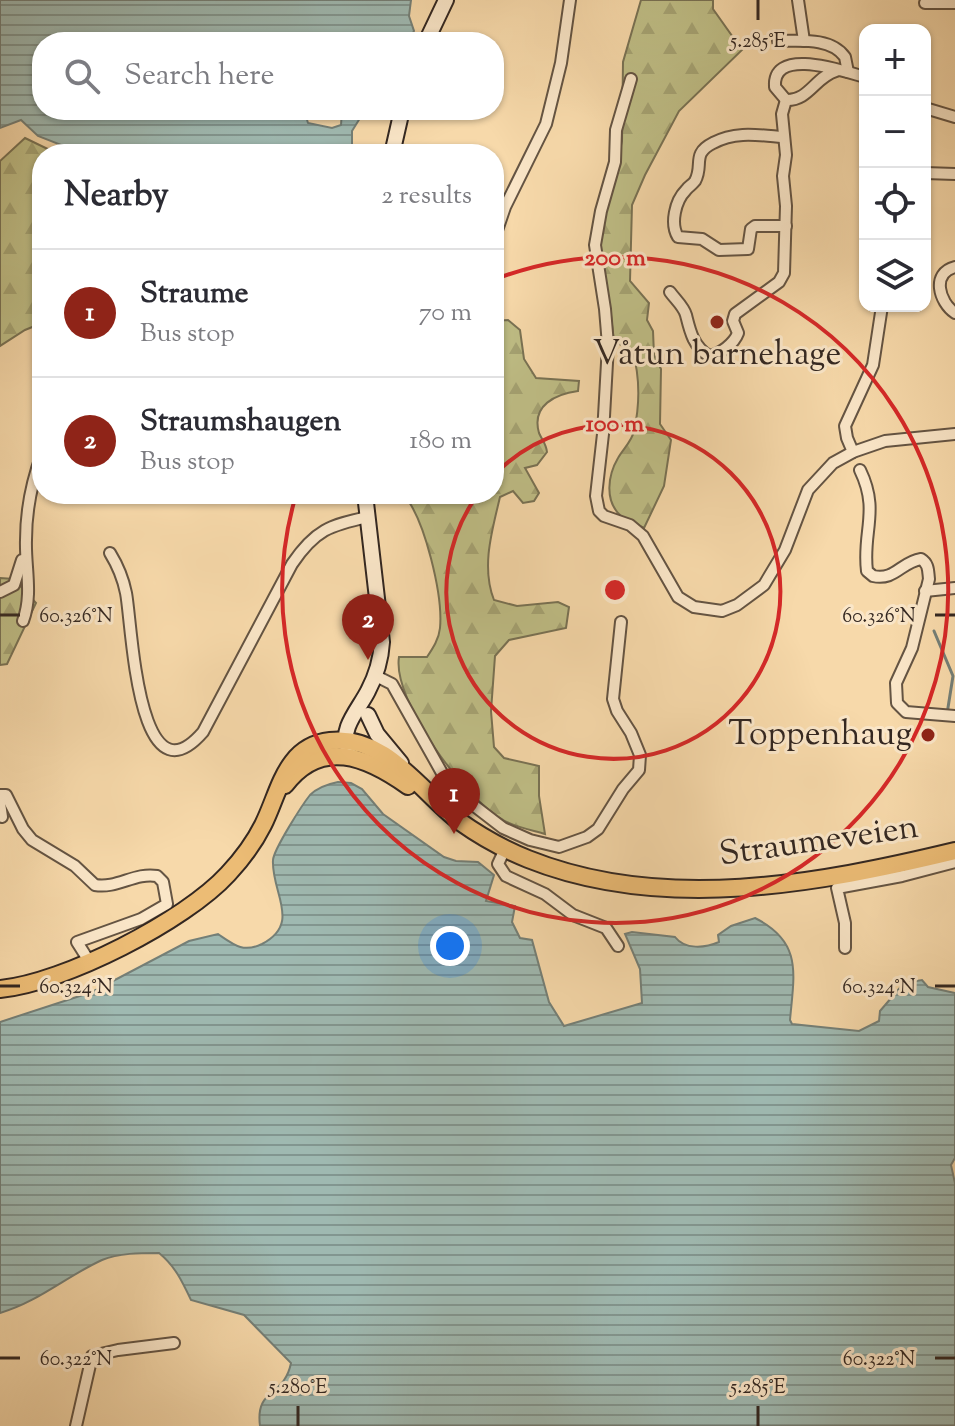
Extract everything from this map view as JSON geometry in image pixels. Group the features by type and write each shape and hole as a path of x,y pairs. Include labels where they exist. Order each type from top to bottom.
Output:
{"main road":[{"name":"Straumeveien","path":"352,747 505,849 564,871 597,879 695,889 776,885 894,866 955,851"},
{"name":"Straumeveien","path":"0,989 46,979 89,961 166,924 202,900 242,858 288,780 310,762 352,747 382,755 407,773 446,810"}],"street":[{"path":"431,32 446,0"},
{"path":"504,210 546,124 561,63 570,0"},
{"path":"798,0 804,41"},
{"path":"925,3 955,3"},
{"path":"778,41 825,44 841,51 845,57 842,72"},
{"path":"786,100 777,91 774,81 786,65 800,63 859,76"},
{"path":"786,100 804,97 823,76 842,72"},
{"path":"631,79 616,130 615,162 595,245 608,345 604,422 596,487 599,511 610,519 630,525 643,536 678,597 694,607 722,611 737,605 770,578 812,484 833,463 853,452 901,438 955,434"},
{"path":"670,292 685,312 688,329 701,351 709,356 734,342 738,335 733,321 735,314 782,278 785,268 783,185 786,155 782,114 786,100"},
{"path":"931,110 955,117"},
{"path":"394,144 400,120"},
{"path":"782,137 739,135 722,138 707,146 700,154 696,179 684,190 676,206 675,232 682,238 706,241 719,250 746,250 750,246 752,227 786,226"},
{"path":"931,173 955,174"},
{"path":"955,267 947,269 943,275 940,291 943,302 955,313"},
{"path":"853,452 845,426 873,365 881,312"},
{"path":"860,470 870,497 867,571 881,578 897,573 909,562 921,559 928,566 929,579 912,648 896,683 897,703 906,712 955,716"},
{"path":"0,592 10,588 17,580 32,484"},
{"path":"352,747 347,729 369,690 382,652 382,629 366,504"},
{"path":"110,553 119,568 126,592 142,708 162,744 180,751 196,741 203,732 305,545 326,527 368,517"},
{"path":"23,621 29,590 25,538"},
{"path":"925,591 955,588"},
{"path":"374,675 392,684 442,773 464,798 503,828 530,840 559,847 587,837 598,829 639,770 638,750 613,699 621,622"},
{"path":"352,747 368,715 369,690"},
{"name":"Straumeveien","path":"368,715 377,734 398,757 407,773"},
{"path":"0,795 6,795 32,840 75,866 89,881 109,886 138,876 157,876 163,882 167,904 141,919 77,942 89,961"},
{"path":"0,803 2,817"},
{"path":"505,849 498,864 504,875 545,894 573,915 606,928 618,946"},
{"path":"845,948 845,923 837,888 955,862"},
{"path":"76,1426 92,1356 174,1343"}],"green space":[{"path":"641,0 713,0 713,9 742,50 679,111 632,205 630,281 649,303 647,320 653,331 654,355 661,369 660,424 671,440 664,486 644,528 621,516 610,496 610,480 615,465 634,431 638,390 632,349 614,342 599,244 622,141 623,62"},
{"path":"25,138 37,144 32,144 32,327 0,346 0,161"},
{"path":"504,320 520,330 524,359 536,378 579,381 578,391 554,398 542,408 537,423 547,452 537,465 525,468 539,493 534,501 523,503 513,491 504,495"},
{"path":"498,504 488,562 494,600 517,606 558,602 569,607 566,628 509,640 495,656 491,711 494,747 504,758 539,766 539,796 545,834 503,820 470,792 434,748 407,698 400,676 399,657 427,657 440,628 439,597 431,558 411,505"},
{"path":"0,578 14,579 36,603 7,664 0,665"}],"water":[{"path":"0,0 411,0 409,16 413,32 32,32 32,120 307,120 308,123 332,128 341,125 341,120 359,120 352,131 352,144 58,144 38,136 21,120 0,128"},
{"path":"351,783 362,789 383,814 444,857 478,862 494,875 486,901 515,906 512,922 520,938 532,940 549,1002 564,1026 642,1003 640,969 625,934 632,932 675,937 690,946 708,946 719,942 718,935 731,926 755,918 770,927 788,949 793,974 792,1024 859,1031 879,1021 880,1011 904,983 922,980 928,987 955,993 955,1158 951,1165 955,1183 955,1426 260,1426 262,1405 282,1382 291,1363 244,1315 191,1300 174,1269 159,1253 137,1253 102,1260 27,1302 0,1313 0,1022 92,992 189,941 218,934 234,944 249,948 274,936 283,917 274,872 275,854 310,795 323,786"}],"waterway":[{"path":"934,631 953,676 947,714"}],"place":[{"name":"Våtun barnehage","path":"717,322"},
{"name":"Straumshaugen","path":"368,660"},
{"name":"Toppenhaug","path":"928,735"},
{"name":"Straume","path":"454,834"}]}
